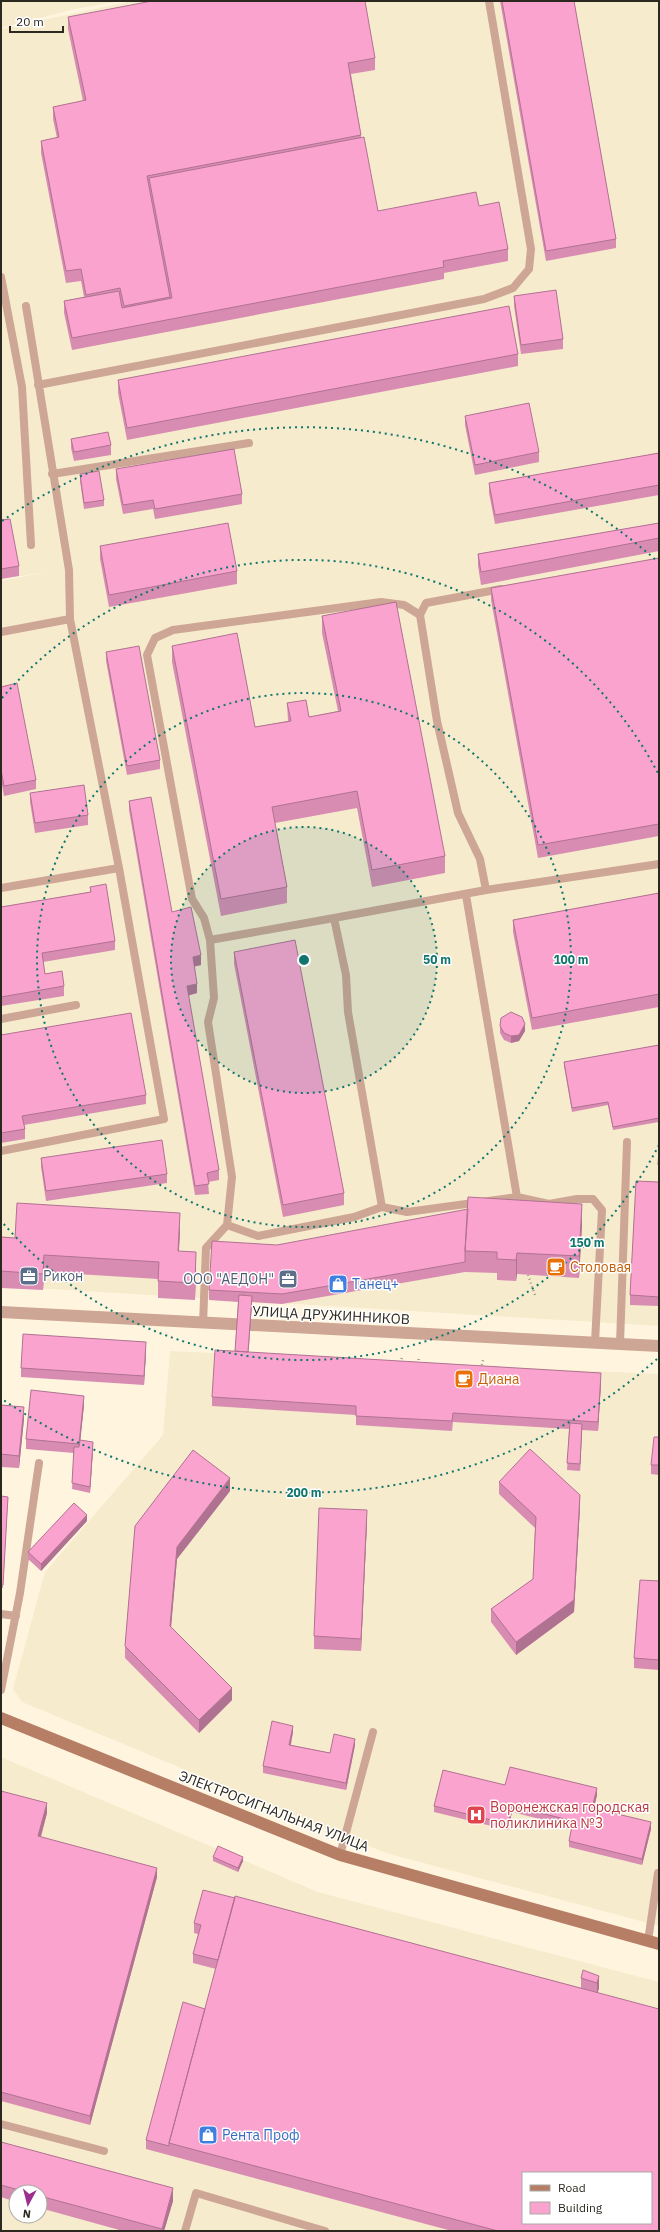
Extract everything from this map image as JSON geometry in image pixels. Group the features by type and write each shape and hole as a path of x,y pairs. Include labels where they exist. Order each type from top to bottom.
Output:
{"street":[{"name":"УЛИЦА ДРУЖИННИКОВ","path":"1,1312 203,1324 659,1346"},
{"name":"ЭЛЕКТРОСИГНАЛЬНАЯ УЛИЦА","path":"1,1718 340,1855 653,1943"}],"lane":[{"path":"38,385 484,299 513,288 529,269 531,249 489,1"},
{"path":"1,277 22,386 31,545"},
{"path":"1,1151 164,1119 119,868 70,619 69,570 52,474 26,306"},
{"path":"52,474 249,442"},
{"path":"486,890 480,859 458,813 437,721 420,614 426,603 511,587"},
{"path":"203,1324 206,1248 227,1225 232,1177 208,1022 214,998 210,940 204,918 192,899 147,655 155,638 173,630 380,602 404,605 420,614"},
{"path":"1,632 70,619"},
{"path":"210,940 486,890 659,864"},
{"path":"1,888 119,868"},
{"path":"466,894 517,1197"},
{"path":"334,918 346,975 348,1012 382,1207"},
{"path":"1,1019 76,1005"},
{"path":"620,1344 627,1142"},
{"path":"227,1225 258,1236 354,1217 382,1207 407,1212 517,1197 549,1204 577,1199 593,1199 602,1210 595,1342"},
{"path":"590,1280 599,1285"},
{"path":"1,1690 16,1616 39,1463"},
{"path":"1,1614 16,1616"},
{"path":"340,1855 373,1732"},
{"path":"653,1943 658,1874"},
{"path":"1,2124 104,2151"},
{"path":"184,2231 196,2193 325,2231"}],"path":[{"path":"528,1275 535,1295"},
{"path":"400,1370 402,1356"},
{"path":"417,1372 419,1357"},
{"path":"480,1376 483,1360"}],"shaded area":[{"path":"1,1 120,1 75,9 1,28"},
{"path":"132,1 659,1 659,1326 1,1286 1,581 47,572 1,579 1,29"},
{"path":"170,1351 659,1374 659,1926 386,1853 22,1702 13,1689 45,1572 163,1435"},
{"path":"1,1757 318,1892 659,1982 659,2231 1,2231"}],"building":[{"path":"152,1 365,1 375,58 348,63 361,135 147,176 170,297 124,306 120,288 86,295 81,269 66,271 41,141 59,137 53,107 86,100 68,17"},
{"path":"502,1 574,1 616,239 546,251"},
{"path":"364,137 378,211 476,192 479,206 499,202 508,249 443,261 444,267 72,338 64,301 119,291 122,308 172,298 149,178"},
{"path":"556,290 563,339 521,345 514,296"},
{"path":"509,306 518,354 127,428 118,380"},
{"path":"529,403 539,452 475,465 465,416"},
{"path":"108,432 111,445 74,452 71,439"},
{"path":"234,449 242,494 155,509 153,500 123,505 116,469"},
{"path":"659,453 659,485 495,515 489,483"},
{"path":"99,471 104,500 84,503 80,474"},
{"path":"10,519 19,566 1,569 1,520"},
{"path":"228,523 237,571 109,595 100,546"},
{"path":"659,523 659,538 481,572 478,554"},
{"path":"659,558 659,824 538,845 491,588"},
{"path":"396,602 445,856 372,870 357,791 272,807 287,887 221,899 172,646 237,633 255,727 291,721 287,703 306,700 309,717 341,711 322,616"},
{"path":"139,646 160,760 127,766 106,652"},
{"path":"17,683 36,780 4,786 1,770 1,687"},
{"path":"84,785 88,815 35,823 30,793"},
{"path":"151,797 172,912 191,907 201,955 193,957 197,984 187,986 219,1170 207,1173 209,1184 195,1186 129,801"},
{"path":"106,884 115,941 42,953 45,974 62,971 64,986 1,997 1,907 91,892 90,887"},
{"path":"659,893 659,994 532,1018 513,920"},
{"path":"295,940 344,1193 283,1205 234,952"},
{"path":"511,1012 522,1017 525,1024 519,1035 511,1036 504,1033 500,1026 501,1018"},
{"path":"131,1013 146,1095 22,1116 25,1129 1,1133 1,1035"},
{"path":"659,1045 659,1118 613,1127 608,1102 572,1108 564,1062"},
{"path":"162,1140 167,1174 46,1191 41,1158"},
{"path":"636,1181 659,1182 659,1297 630,1295"},
{"path":"468,1197 582,1204 579,1256 517,1253 516,1260 497,1259 497,1252 465,1251"},
{"path":"17,1203 180,1213 178,1251 196,1252 195,1283 158,1281 159,1262 44,1255 43,1274 1,1271 1,1237 15,1238"},
{"path":"468,1209 465,1262 282,1294 209,1290 212,1241 277,1245"},
{"path":"239,1295 252,1296 248,1352 235,1351"},
{"path":"23,1334 146,1342 144,1376 21,1368"},
{"path":"215,1350 601,1373 598,1422 453,1413 452,1421 356,1416 356,1406 212,1397"},
{"path":"31,1390 84,1396 79,1444 26,1439"},
{"path":"1,1405 24,1407 19,1456 1,1454"},
{"path":"570,1423 582,1424 580,1464 567,1463"},
{"path":"654,1437 659,1437 659,1465 651,1465"},
{"path":"80,1440 93,1442 90,1487 72,1483 74,1447 79,1447"},
{"path":"530,1449 580,1495 574,1600 516,1642 491,1609 533,1579 536,1517 499,1482"},
{"path":"193,1450 230,1478 177,1547 170,1626 232,1688 199,1720 125,1646 135,1526"},
{"path":"1,1496 8,1497 3,1585 1,1585"},
{"path":"74,1503 87,1515 41,1564 28,1552"},
{"path":"319,1508 367,1510 361,1639 314,1636"},
{"path":"640,1580 659,1581 659,1660 634,1658"},
{"path":"272,1721 293,1726 289,1745 330,1753 334,1734 355,1739 346,1783 263,1766"},
{"path":"510,1767 597,1788 592,1808 651,1822 642,1859 569,1841 573,1821 512,1806 508,1824 434,1806 443,1770 505,1785"},
{"path":"1,1791 47,1803 38,1836 157,1868 90,2116 1,2092"},
{"path":"218,1846 243,1857 238,1868 213,1857"},
{"path":"203,1890 235,1898 218,1960 193,1954 201,1925 194,1923"},
{"path":"235,1896 659,2009 659,2231 498,2231 169,2143"},
{"path":"583,1970 599,1976 597,1983 581,1978"},
{"path":"183,2002 205,2009 169,2146 146,2140"},
{"path":"1,2142 173,2188 162,2229 48,2198 48,2184 8,2184 8,2187 1,2185"}],"place":[{"name":"Столовая","path":"556,1267"},
{"name":"Рикон","path":"29,1276"},
{"name":"ООО \"АЕДОН\"","path":"288,1279"},
{"name":"Танец+","path":"338,1284"},
{"name":"Диана","path":"464,1379"},
{"name":"Воронежская городская поликлиника №3","path":"476,1815"},
{"name":"Рента Проф","path":"208,2135"}]}
